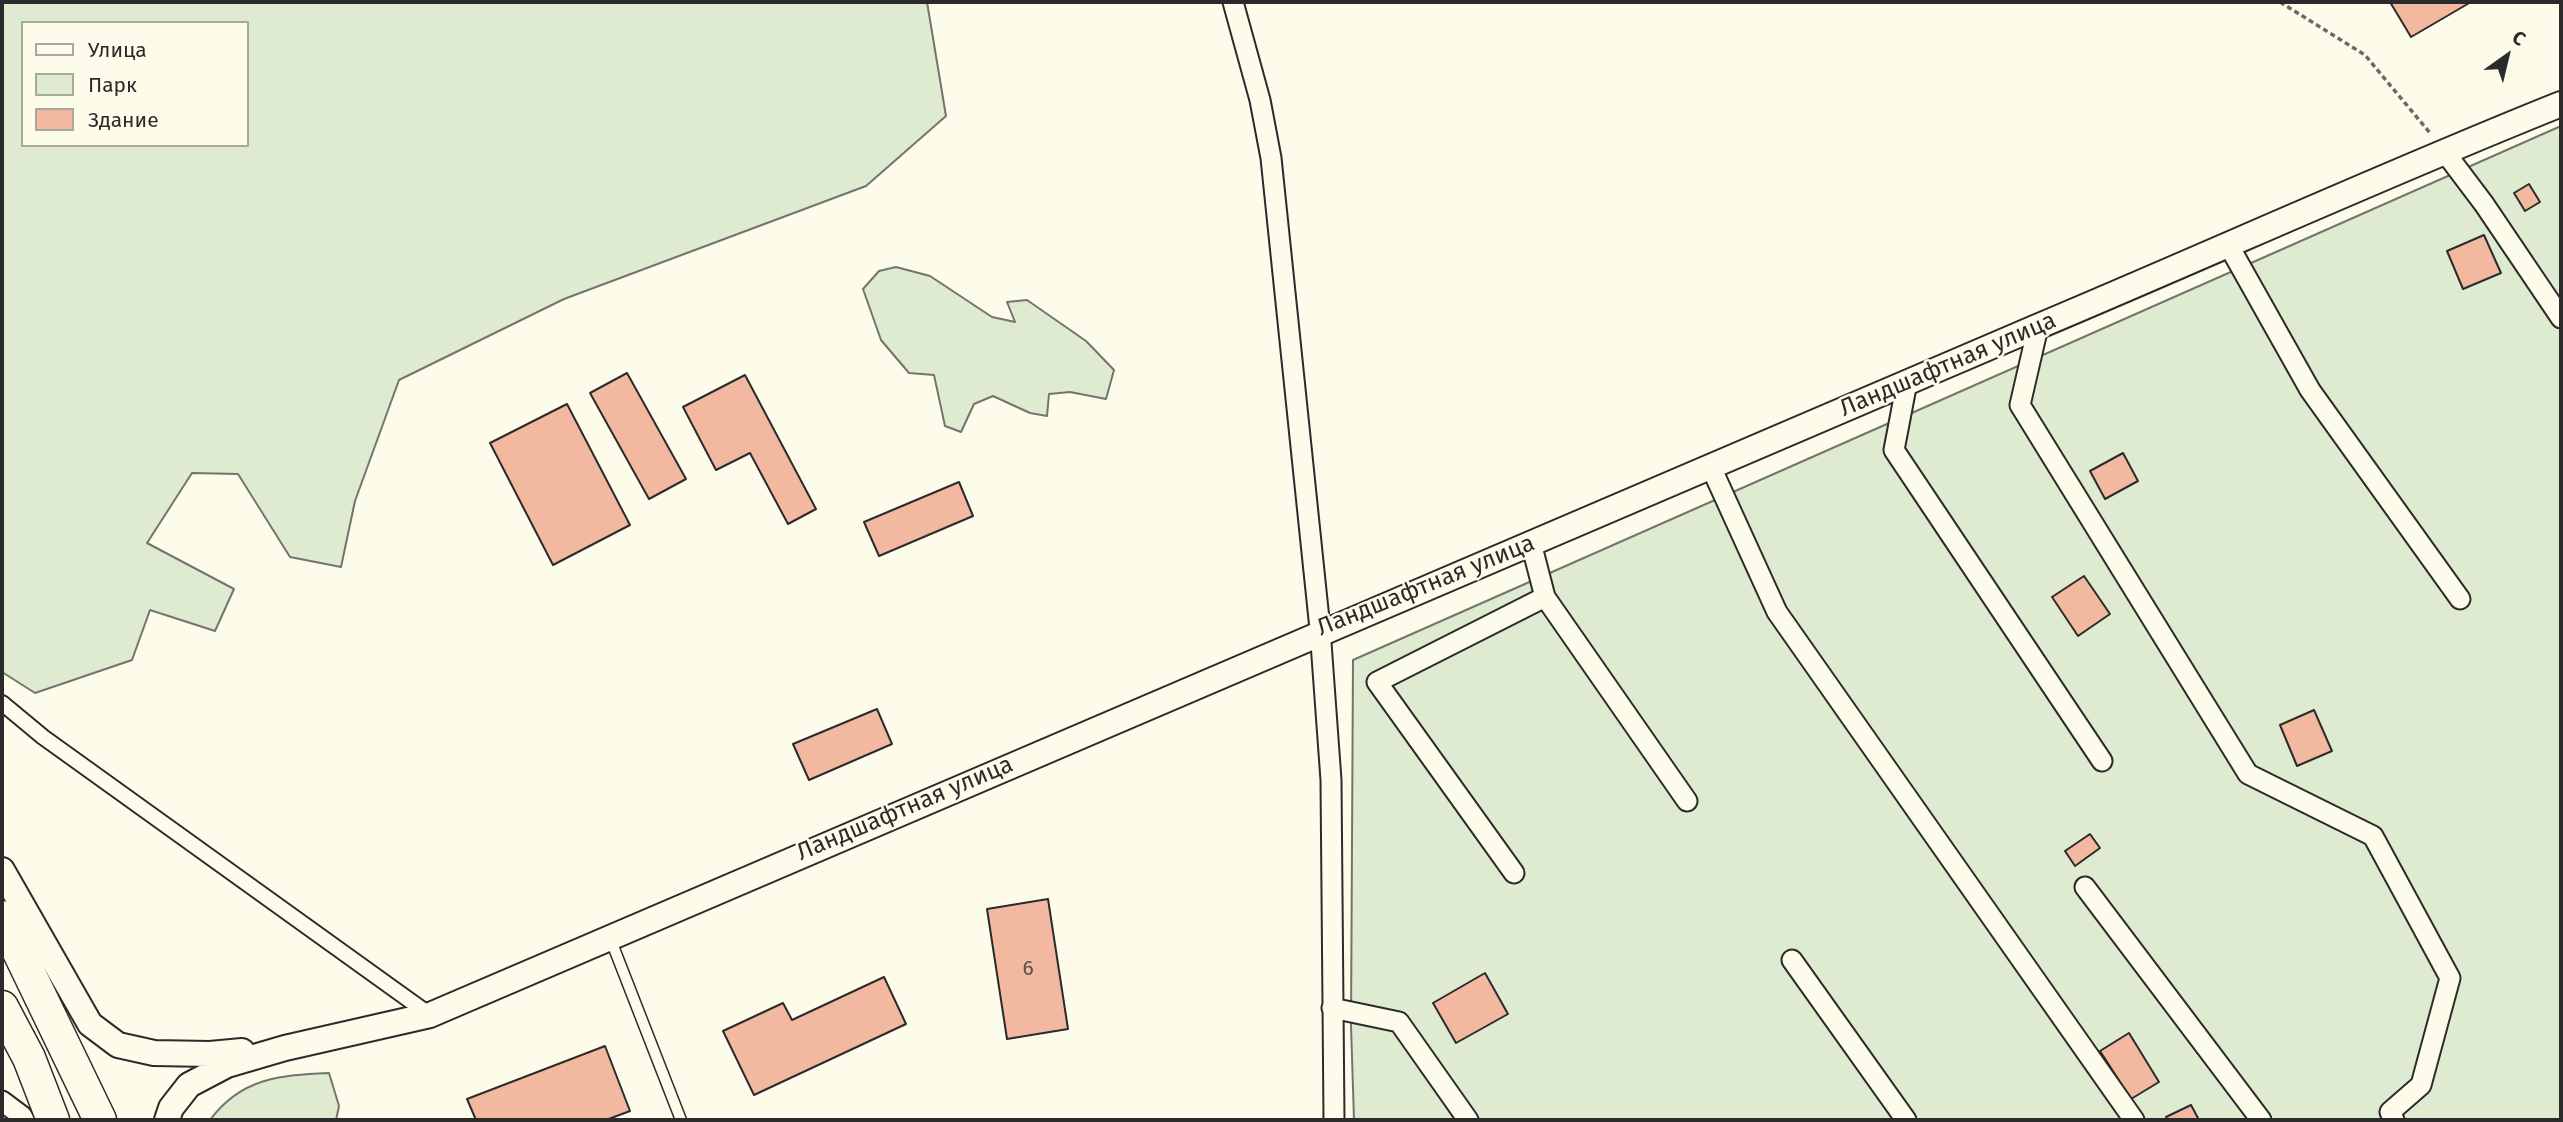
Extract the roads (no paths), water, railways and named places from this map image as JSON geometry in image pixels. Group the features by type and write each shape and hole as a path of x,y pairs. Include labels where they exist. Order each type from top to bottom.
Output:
{"main road":[{"path":"2,918 100,1120"},
{"path":"2,1007 29,1058 53,1120"}],"street":[{"path":"1233,2 1260,100 1270,158 1320,629 1331,780 1334,1120"},
{"name":"Ландшафтная улица","path":"285,1048 430,1015 1320,629 1531,543 2229,246 2444,151 2561,104"},
{"path":"2444,151 2484,204 2561,318"},
{"path":"2229,246 2310,390 2460,599"},
{"path":"2038,327 2020,405 2248,774 2373,836 2450,978 2421,1085 2390,1112 2394,1120"},
{"path":"1907,382 1894,450 2102,761"},
{"path":"1710,465 1777,612 2134,1120"},
{"path":"1531,543 1545,597 1687,801"},
{"path":"1514,873 1377,682 1545,597"},
{"path":"2,703 54,745 430,1015"},
{"path":"2,870 90,1024 118,1045 154,1053 199,1054 285,1048"},
{"path":"2085,887 2261,1120"},
{"path":"1792,960 1906,1120"},
{"path":"1332,1008 1399,1022 1468,1120"},
{"path":"167,1120 171,1108 189,1085 227,1065 285,1048"},
{"path":"2,1101 24,1120"}],"lane":[{"path":"609,937 681,1120"}]}
